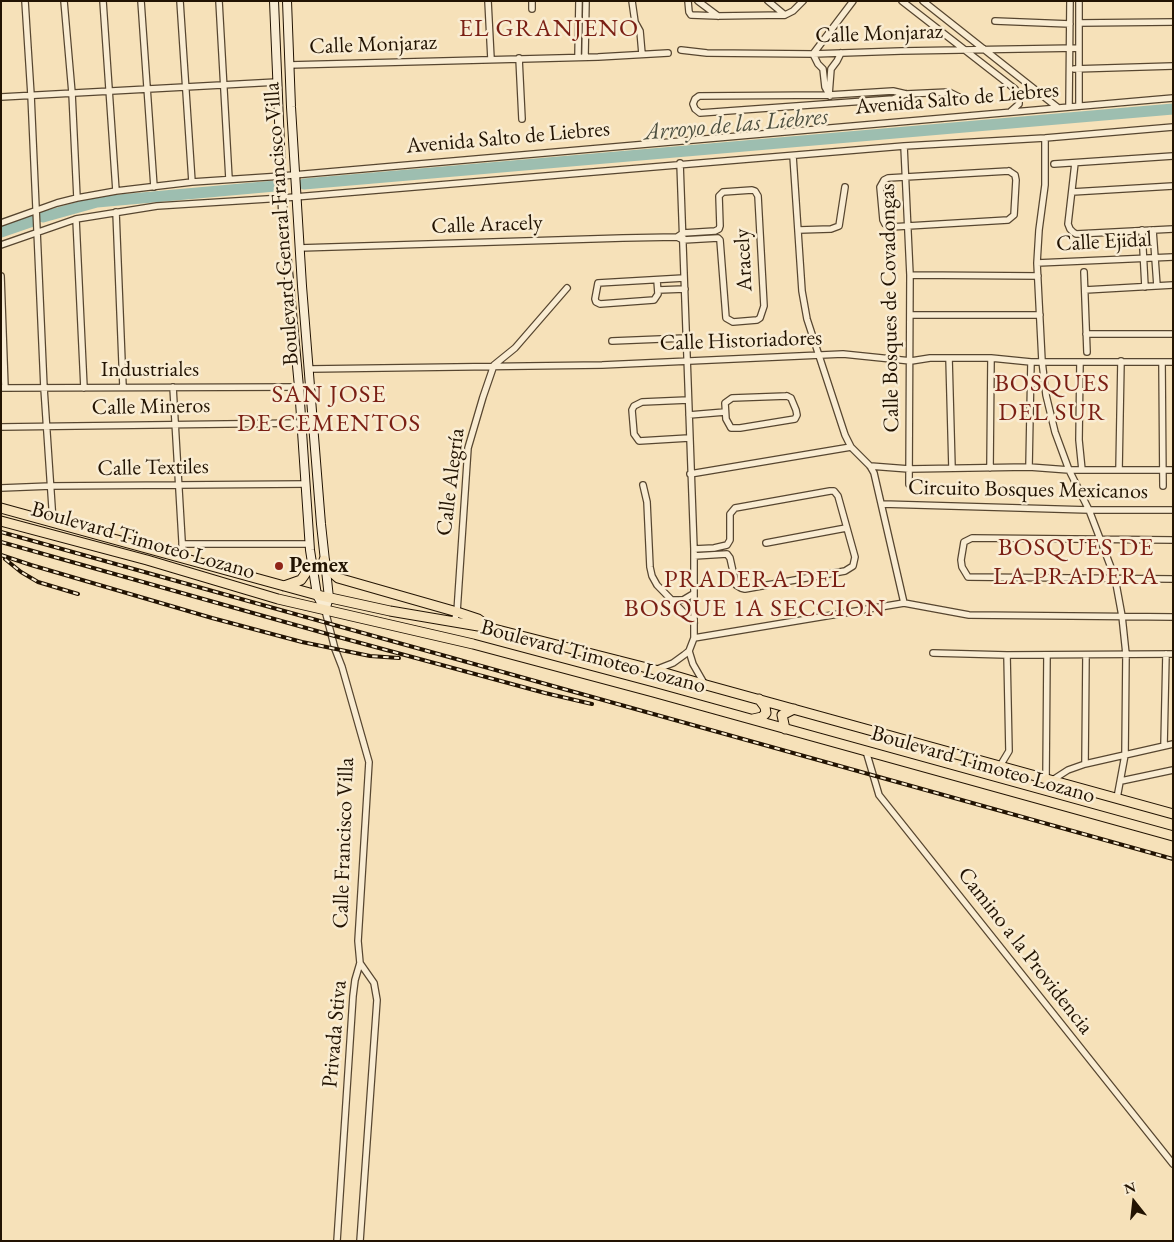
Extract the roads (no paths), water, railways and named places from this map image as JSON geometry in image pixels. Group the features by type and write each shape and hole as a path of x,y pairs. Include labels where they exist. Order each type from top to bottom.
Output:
{"main road":[{"name":"Boulevard General Francisco Villa","path":"274,1 286,254 299,387 310,544 317,595 325,610"},
{"name":"Boulevard General Francisco Villa","path":"287,1 299,248 324,560 329,598 325,610"},
{"name":"Boulevard Timoteo Lozano","path":"1,508 329,598 390,611 490,628 655,670 1173,814"},
{"name":"Boulevard Timoteo Lozano","path":"1,521 147,560 278,599 473,644 1173,836"},
{"path":"324,560 329,570 338,578 457,612 478,619 490,628"},
{"path":"284,586 302,580 312,564"},
{"path":"750,719 762,717 766,713 765,707 758,699"},
{"path":"785,730 782,715 794,709"}],"street":[{"path":"25,1 46,426 53,522"},
{"path":"64,1 72,93 77,198"},
{"path":"103,1 116,191"},
{"path":"141,1 154,187"},
{"path":"180,1 192,182"},
{"path":"219,1 229,179"},
{"path":"488,1 491,59"},
{"path":"532,1 532,9"},
{"path":"579,1 582,56"},
{"path":"582,56 586,1"},
{"path":"632,1 635,22 640,31 642,54"},
{"path":"688,1 691,15 718,16 785,15 794,12 803,1"},
{"path":"698,1 718,16"},
{"path":"768,1 785,15"},
{"path":"837,102 829,95 825,87 823,69 813,54 853,1"},
{"path":"902,1 1006,81 1017,92 1018,104 1011,111"},
{"path":"922,1 1057,108"},
{"path":"1069,106 1070,1"},
{"path":"1078,1 1079,106"},
{"path":"995,21 1070,24"},
{"path":"1079,23 1173,22"},
{"name":"Calle Monjaraz","path":"681,50 707,53 813,54 1078,48"},
{"name":"Calle Monjaraz","path":"289,65 668,52"},
{"path":"821,103 829,95 831,69 841,53"},
{"path":"519,58 522,119"},
{"path":"1070,69 1173,66"},
{"path":"823,69 831,69"},
{"path":"1,97 277,82"},
{"path":"906,94 894,99 700,113 693,104 699,96 829,95 893,91 906,94 949,92 959,97"},
{"name":"Avenida Salto de Liebres","path":"1,223 77,198 116,191 192,182 295,177 1011,111 1173,98"},
{"name":"Avenida Salto de Liebres","path":"1,245 37,230 76,219 116,212 201,202 680,163 793,156 904,146 1045,138 1173,127"},
{"path":"1045,138 1045,185 1037,263 1042,361 1046,395 1051,415 1069,470 1089,510 1115,578 1122,616 1126,654 1125,755 1117,798"},
{"name":"Calle Bosques de Covadongas","path":"904,146 910,275 909,484"},
{"path":"793,156 802,291 807,319 851,447 870,466 874,473 904,603"},
{"path":"1054,164 1173,156"},
{"path":"1075,162 1068,224 1073,232 1076,234 1173,229"},
{"path":"655,670 673,663 689,651 694,638 694,553 680,163"},
{"path":"1008,171 1015,176 1016,180 1014,215 1008,220 891,227 884,224 880,188 884,180 888,178 906,176 1008,171"},
{"path":"1072,192 1173,186"},
{"path":"799,230 831,229 839,226 844,187"},
{"name":"Aracely","path":"752,190 756,192 758,196 764,306 762,316 757,320 733,322 726,318 720,240 718,238 683,236 719,229 719,196 723,192 752,190"},
{"path":"116,212 123,387"},
{"path":"76,219 84,388"},
{"path":"1142,230 1145,287"},
{"path":"1152,230 1157,286"},
{"name":"Calle Aracely","path":"299,248 683,236"},
{"name":"Calle Ejidal","path":"1037,263 1173,257"},
{"path":"1084,272 1087,352"},
{"path":"910,275 1038,276"},
{"path":"1,276 3,388"},
{"path":"657,280 658,294 654,300 600,304 594,299 598,282 684,278"},
{"path":"1085,290 1173,286"},
{"path":"494,365 514,348 567,288"},
{"path":"658,290 684,288"},
{"path":"910,315 1040,315"},
{"path":"1086,334 1173,334"},
{"path":"612,341 686,338"},
{"name":"Calle Historiadores","path":"310,369 602,365 843,354 911,361 950,358 991,358 1031,362 1173,362"},
{"path":"950,358 952,468"},
{"path":"990,468 991,358"},
{"path":"1119,470 1121,361"},
{"path":"1029,467 1031,362"},
{"path":"1080,362 1079,440 1082,470"},
{"path":"1162,362 1162,486"},
{"name":"Calle Alegría","path":"454,621 457,612 468,448 494,365"},
{"path":"173,387 183,558"},
{"name":"Industriales","path":"3,388 299,387"},
{"path":"787,396 791,398 797,415 795,418 731,428 725,412 725,403 732,398 787,396"},
{"path":"688,400 642,402 636,404 632,410 634,434 639,442 689,438"},
{"path":"688,415 725,412"},
{"name":"Calle Mineros","path":"1,427 301,423"},
{"path":"690,474 851,447"},
{"path":"870,466 909,469 1029,467 1069,470 1173,470"},
{"name":"Calle Textiles","path":"1,488 305,484"},
{"path":"643,485 647,502 650,567 657,585 694,623"},
{"path":"834,491 838,496 855,557 854,566 844,571 751,588 740,588 735,583 730,558 727,554 694,553 727,545 730,540 730,514 736,508 834,491"},
{"name":"Circuito Bosques Mexicanos","path":"882,504 1089,510 1173,510"},
{"path":"766,543 846,528"},
{"path":"1173,540 972,538 967,539 963,545 962,568 968,577 1173,579"},
{"path":"182,544 310,544"},
{"path":"670,600 683,600 693,594"},
{"path":"694,638 904,603 969,615 1173,617"},
{"name":"Calle Francisco Villa","path":"325,610 369,762 358,941 360,964"},
{"path":"689,651 693,664 706,685"},
{"path":"933,653 1007,655 1173,654"},
{"path":"1164,746 1166,654"},
{"path":"1000,766 1009,751 1007,655"},
{"path":"1047,655 1049,780 1085,764 1173,744"},
{"path":"1085,764 1086,655"},
{"name":"Camino a la Providencia","path":"866,752 879,794 887,805 1173,1164"},
{"path":"1121,781 1173,770"},
{"name":"Privada Stiva","path":"337,1241 353,996 360,964"},
{"name":"Privada Stiva","path":"360,964 374,983 377,1000 360,1241"}],"waterway":[{"name":"Arroyo de las Liebres","path":"304,184 1173,109"},
{"name":"Arroyo de las Liebres","path":"43,217 97,202 275,186"},
{"name":"Arroyo de las Liebres","path":"1,232 33,221"}],"railway":[{"path":"1,532 1173,859"},
{"path":"1,542 331,635 592,704"},
{"path":"1,555 212,618 302,642 370,656 399,658"},
{"path":"5,559 21,572 38,582 78,594"}],"place":[{"name":"Pemex","path":"279,566"}],"district":[{"name":"EL GRANJENO","path":"549,29"},
{"name":"BOSQUES DEL SUR","path":"1052,398"},
{"name":"SAN JOSE DE CEMENTOS","path":"329,410"},
{"name":"BOSQUES DE LA PRADERA","path":"1076,562"},
{"name":"PRADERA DEL BOSQUE 1A SECCION","path":"755,594"}]}
